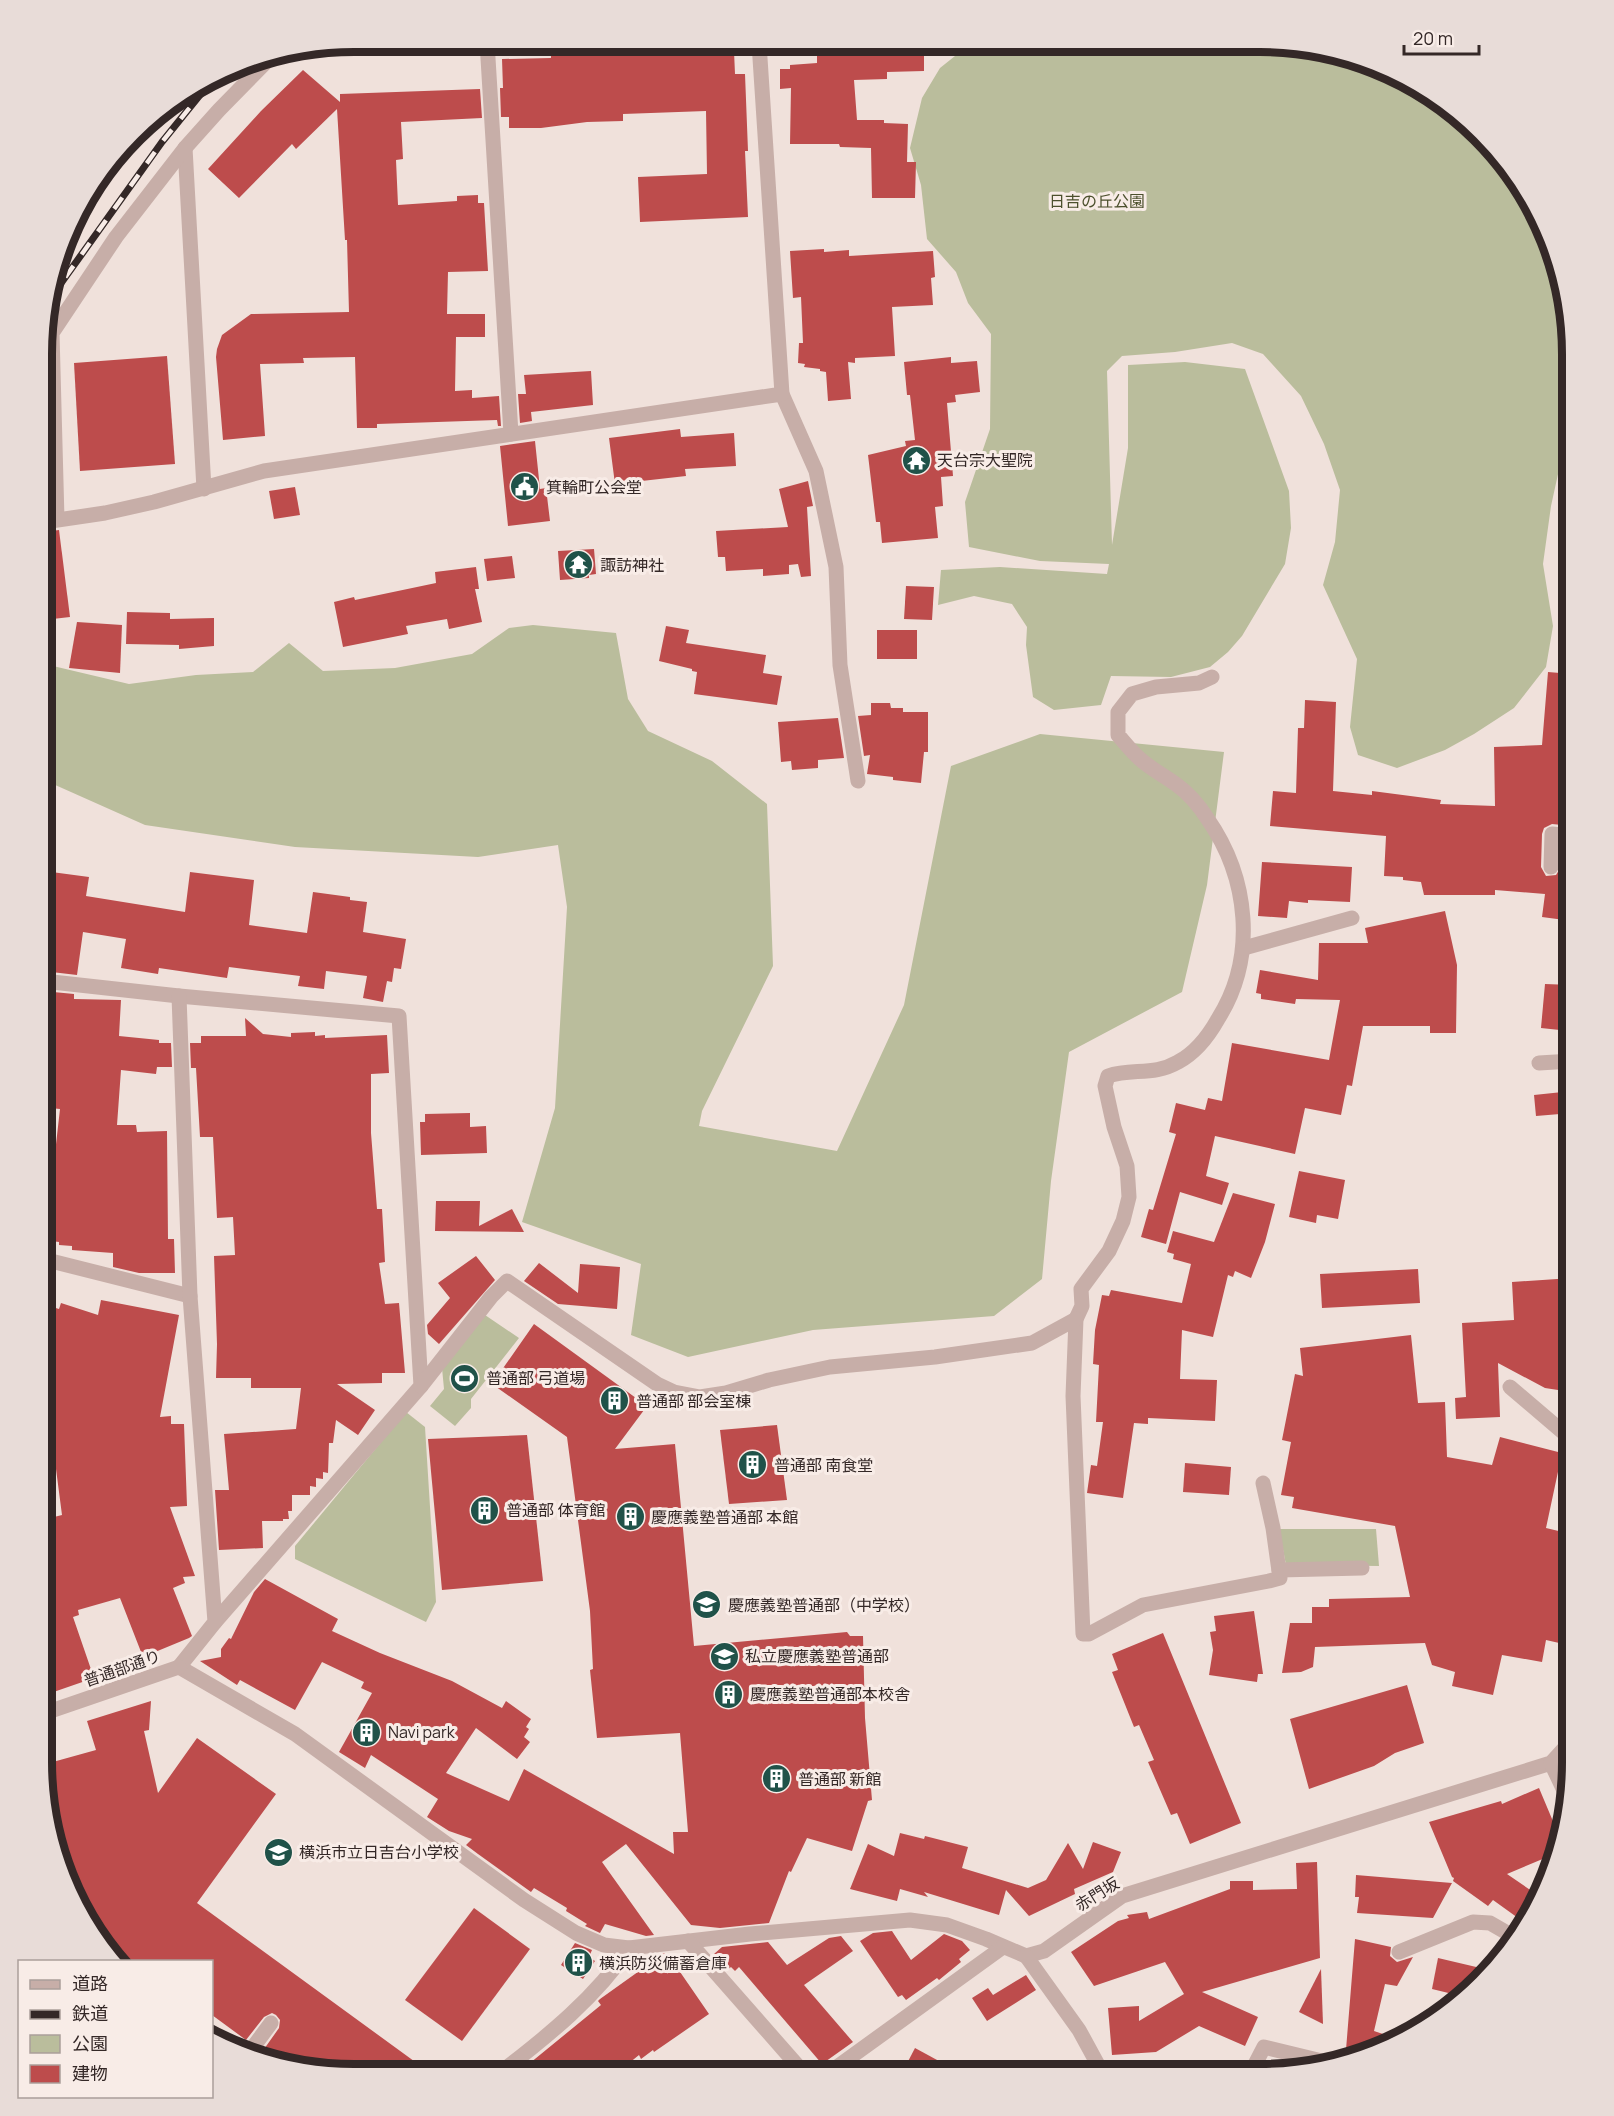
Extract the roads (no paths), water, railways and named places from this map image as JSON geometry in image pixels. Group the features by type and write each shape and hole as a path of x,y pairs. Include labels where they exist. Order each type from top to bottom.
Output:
{"street":[{"path":"488,52 511,434"},
{"path":"760,52 782,394 816,471 836,567 840,665 858,781"},
{"path":"53,331 116,237 185,148 260,68"},
{"path":"185,148 204,489"},
{"path":"52,521 105,513 204,489 264,471 782,394"},
{"path":"1212,677 1199,683 1156,687 1131,694 1118,712 1118,735 1140,759 1179,786 1207,818 1228,855 1240,891 1244,948 1239,973 1229,1002 1213,1029 1199,1046 1181,1061 1166,1068 1147,1073 1120,1072 1108,1076 1105,1086 1127,1166 1129,1197 1123,1221 1109,1251 1081,1289 1082,1306 1076,1319 1073,1396 1083,1634 1089,1635 1143,1605 1280,1578 1273,1528 1263,1483"},
{"path":"1551,867 1552,834 1562,835"},
{"path":"1244,948 1352,918"},
{"path":"52,982 399,1016 421,1386"},
{"path":"179,996 190,1296 215,1622"},
{"path":"1539,1063 1562,1062"},
{"path":"52,1261 190,1296"},
{"path":"1076,1319 1032,1343 935,1357 830,1367 769,1380 726,1393 700,1397 674,1392 657,1384 507,1281 491,1297 421,1386 215,1622 179,1667 295,1734 524,1900 576,1933 604,1945 629,1948 910,1920 947,1925 1026,1956 1079,2030 1098,2064"},
{"path":"1510,1387 1562,1431"},
{"path":"1279,1570 1362,1568"},
{"name":"普通部通り","path":"52,1711 179,1667"},
{"path":"1561,1784 1551,1763 1562,1751"},
{"name":"赤門坂","path":"1026,1956 1044,1951 1122,1896 1551,1763"},
{"path":"1399,1952 1473,1922 1490,1923 1508,1933"},
{"path":"688,1941 796,2064"},
{"path":"841,2064 1004,1947"},
{"path":"511,2064 564,2020 613,1972 629,1948"},
{"path":"254,2046 271,2023"},
{"path":"1255,2064 1264,2047 1313,2059"}],"railway":[{"path":"61,283 162,142 200,95"}],"place":[{"name":"天台宗大聖院","path":"916,460"},
{"name":"箕輪町公会堂","path":"525,487"},
{"name":"諏訪神社","path":"579,565"},
{"name":"普通部 弓道場","path":"465,1378"},
{"name":"普通部 部会室棟","path":"615,1401"},
{"name":"普通部 南食堂","path":"753,1465"},
{"name":"普通部 体育館","path":"485,1510"},
{"name":"慶應義塾普通部 本館","path":"630,1517"},
{"name":"慶應義塾普通部（中学校）","path":"707,1605"},
{"name":"私立慶應義塾普通部","path":"724,1656"},
{"name":"慶應義塾普通部本校舎","path":"729,1694"},
{"name":"Navi park","path":"367,1732"},
{"name":"普通部 新館","path":"777,1779"},
{"name":"横浜市立日吉台小学校","path":"278,1852"},
{"name":"横浜防災備蓄倉庫","path":"578,1963"}],"park label":[{"name":"日吉の丘公園","path":"1097,201"}]}
